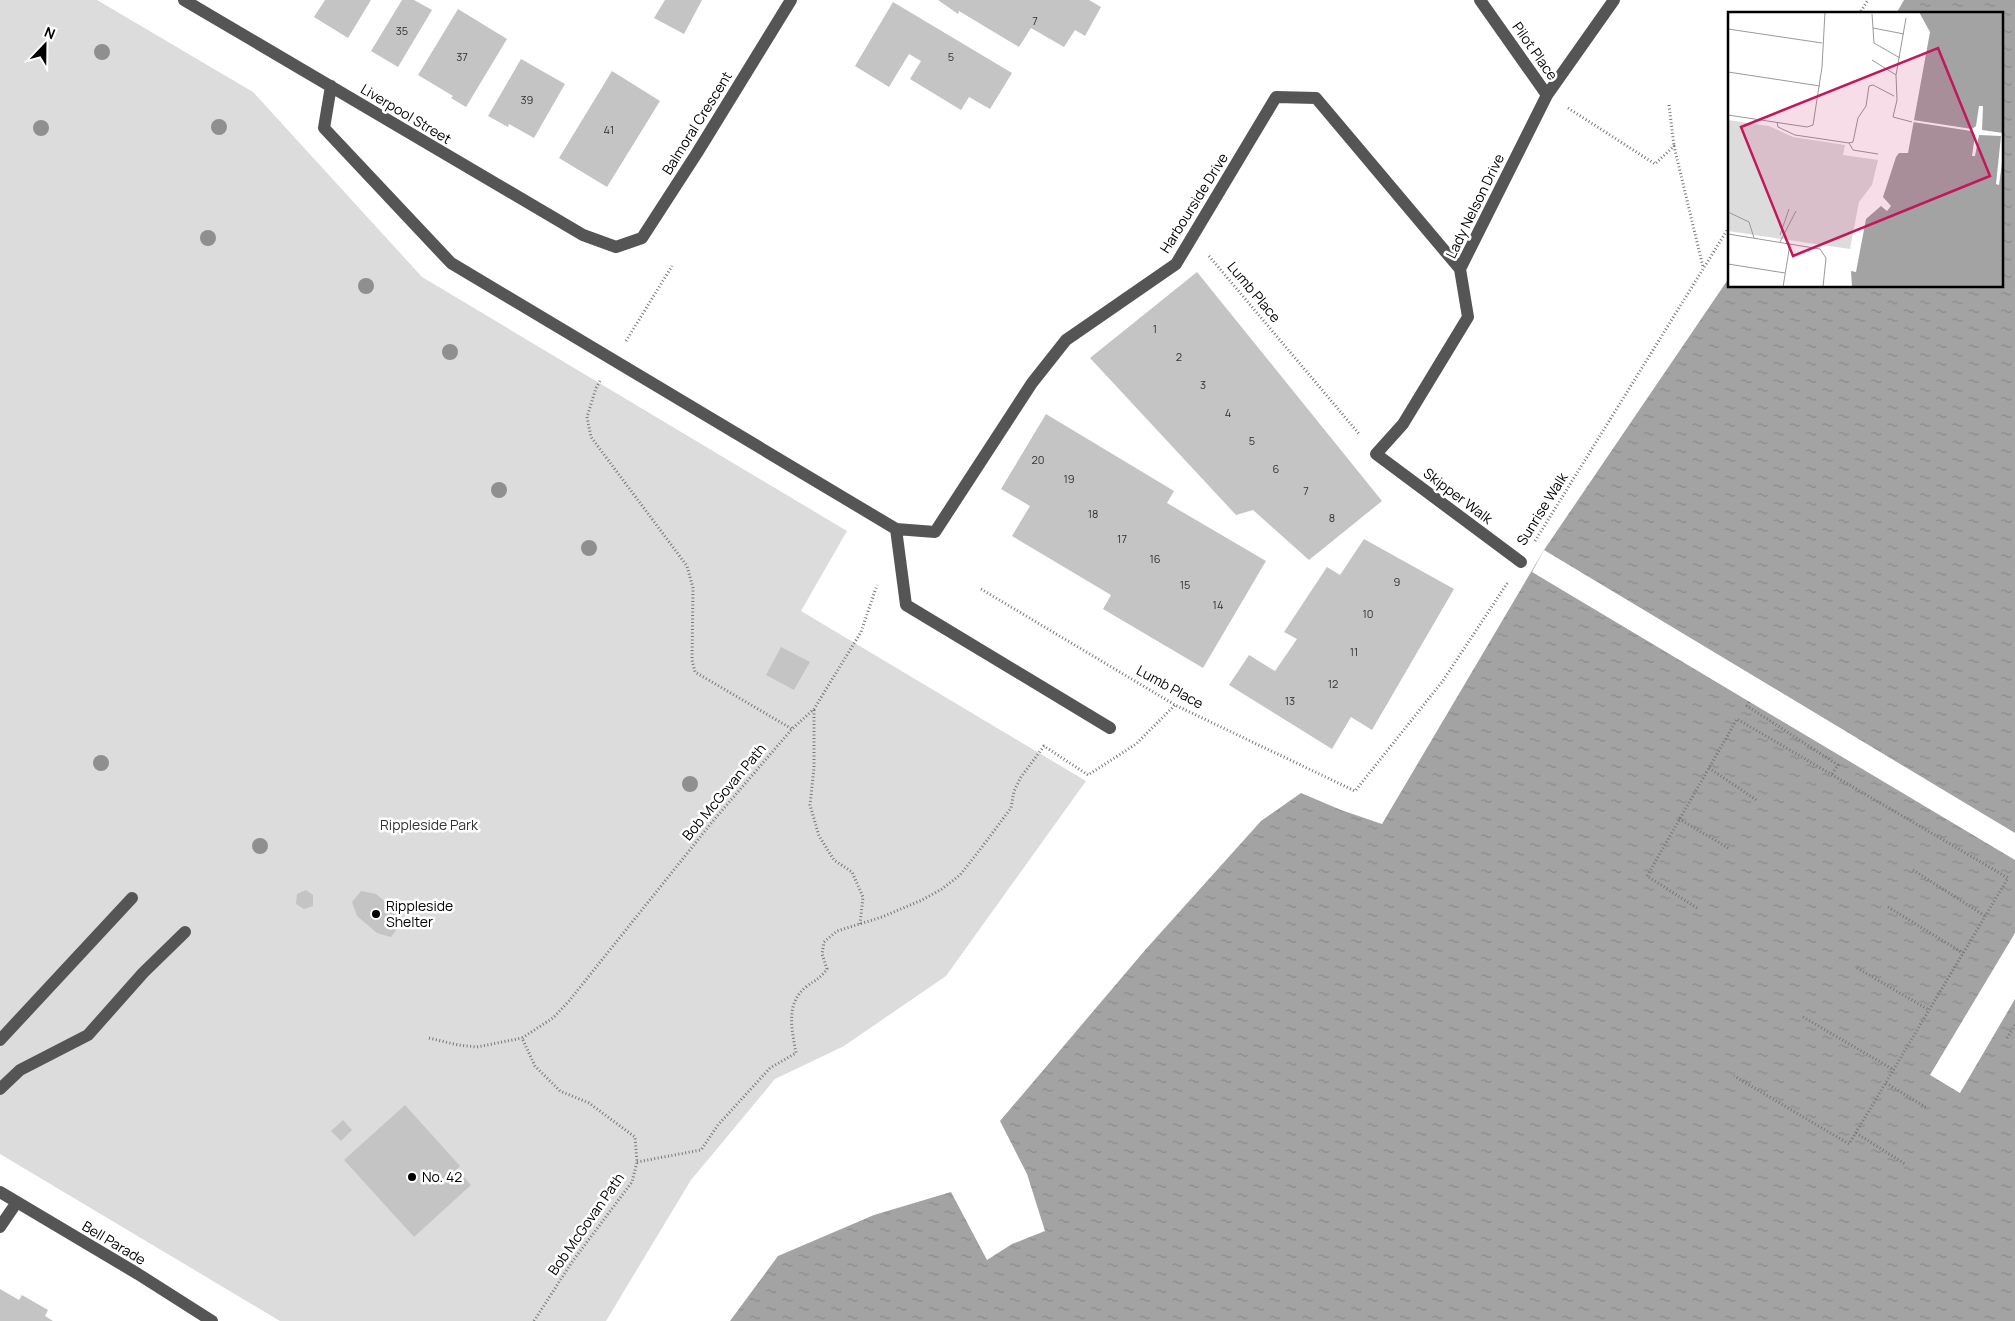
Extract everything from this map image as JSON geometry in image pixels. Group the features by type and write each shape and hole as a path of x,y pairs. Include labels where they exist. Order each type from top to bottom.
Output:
{"street":[{"name":"Liverpool Street","path":"184,0 583,235 616,247"},
{"name":"Balmoral Crescent","path":"616,247 642,238 791,0"},
{"name":"Pilot Place","path":"1480,0 1547,95"},
{"name":"Lady Nelson Drive","path":"1376,454 1403,424 1468,317 1460,269 1547,95 1614,0"},
{"path":"331,86 324,128 451,263 896,529 906,605 1110,728"},
{"name":"Harbourside Drive","path":"896,529 935,532 1032,383 1066,340 1176,264 1276,97 1316,98 1460,269"},
{"name":"Skipper Walk","path":"1376,454 1521,562"},
{"path":"0,1040 132,898"},
{"path":"0,1089 20,1070 88,1035 143,973 186,932"},
{"name":"Bell Parade","path":"0,1192 138,1274 212,1321"},
{"path":"0,1227 17,1202"}],"path":[{"path":"1861,12 1868,0"},
{"path":"1547,95 1655,164 1674,146"},
{"path":"1669,104 1674,146 1704,268"},
{"name":"Sunrise Walk","path":"1355,791 1442,682 1521,562 1728,228"},
{"name":"Lumb Place","path":"1192,237 1376,454"},
{"path":"624,345 672,266"},
{"path":"604,375 596,388 587,417 591,437 687,566 693,588 692,660 696,672 792,729"},
{"name":"Bob McGovan Path","path":"429,1038 458,1045 477,1047 522,1038 553,1018 569,1001 707,829 792,729 814,709 861,632 880,576"},
{"name":"Lumb Place","path":"981,589 1175,705 1355,791"},
{"path":"1749,702 1747,706 1838,765 1832,774"},
{"path":"637,1162 701,1150 718,1125 770,1068 796,1053 790,1020 794,1002 806,987 820,979 827,969 822,954 824,942 838,931 882,917 922,900 942,889 960,875 1011,808 1014,791 1021,777 1044,746 1088,775 1136,744 1175,705"},
{"path":"814,709 814,768 810,805 824,844 834,860 852,872 863,897 860,924"},
{"path":"1698,908 1647,876 1737,718 2008,878 1850,1144 1734,1076"},
{"path":"1709,768 1758,801"},
{"path":"1679,819 1730,849"},
{"path":"1913,870 1985,916"},
{"path":"1888,907 1964,952"},
{"path":"1857,968 1929,1010"},
{"path":"1803,1017 1894,1070"},
{"path":"2007,1038 2015,1025"},
{"name":"Bob McGovan Path","path":"522,1038 535,1066 560,1091 589,1104 635,1137 637,1162 632,1182 572,1262 534,1321"},
{"path":"1886,1083 1927,1108"},
{"path":"1856,1133 1905,1164"}],"green space":[{"name":"Rippleside Park","path":"0,0 97,0 253,92 422,277 847,531 801,611 1086,781 946,976 844,1046 775,1079 691,1180 606,1321 280,1321 0,1154"}],"water":[{"path":"1904,0 2015,0 2015,1321 730,1321 778,1256 874,1215 951,1192 987,1260 1012,1244 1045,1231 1027,1174 1000,1121 1146,949 1261,821 1301,793 1341,810 1382,824 1544,550 1728,279 1728,288 2002,288 2002,12 1897,12"}],"pier":[{"path":"1544,550 2015,833 2015,860 1532,572"},
{"path":"2015,933 2015,999 1960,1093 1930,1075"}],"building":[{"path":"325,0 371,0 348,38 314,17"},
{"path":"402,0 414,0 432,10 398,67 371,51"},
{"path":"665,0 702,0 684,34 654,18"},
{"path":"938,0 1089,0 1101,7 1085,36 1075,30 1064,47 1031,28 1019,47 959,11 958,14"},
{"path":"893,2 1012,73 990,109 969,97 961,110 910,79 921,61 909,54 889,87 855,66"},
{"path":"458,9 507,39 466,107 451,98 453,96 418,75"},
{"path":"521,59 565,84 534,138 509,124 508,127 488,116"},
{"path":"612,71 660,101 607,187 559,158"},
{"path":"1197,272 1382,501 1309,560 1253,510 1236,515 1090,358"},
{"path":"1046,414 1174,491 1167,503 1266,561 1203,668 1103,609 1111,595 1012,536 1030,506 1001,489"},
{"path":"1364,539 1454,589 1372,730 1351,717 1332,749 1229,685 1249,655 1275,671 1297,639 1284,632 1327,567 1340,575"},
{"path":"781,647 810,662 794,690 766,675"},
{"path":"306,890 313,895 313,906 304,909 296,904 297,894"},
{"name":"Rippleside Shelter","path":"361,891 376,894 396,911 401,924 391,937 377,933 357,916 352,902"},
{"name":"No. 42","path":"405,1105 460,1166 457,1169 471,1185 414,1237 344,1160"},
{"path":"343,1120 352,1130 341,1141 331,1131"},
{"path":"0,1289 19,1300 22,1295 48,1310 45,1316 53,1321 0,1321"}],"place":[{"name":"Rippleside Shelter","path":"376,914"},
{"name":"No. 42","path":"412,1177"}]}
